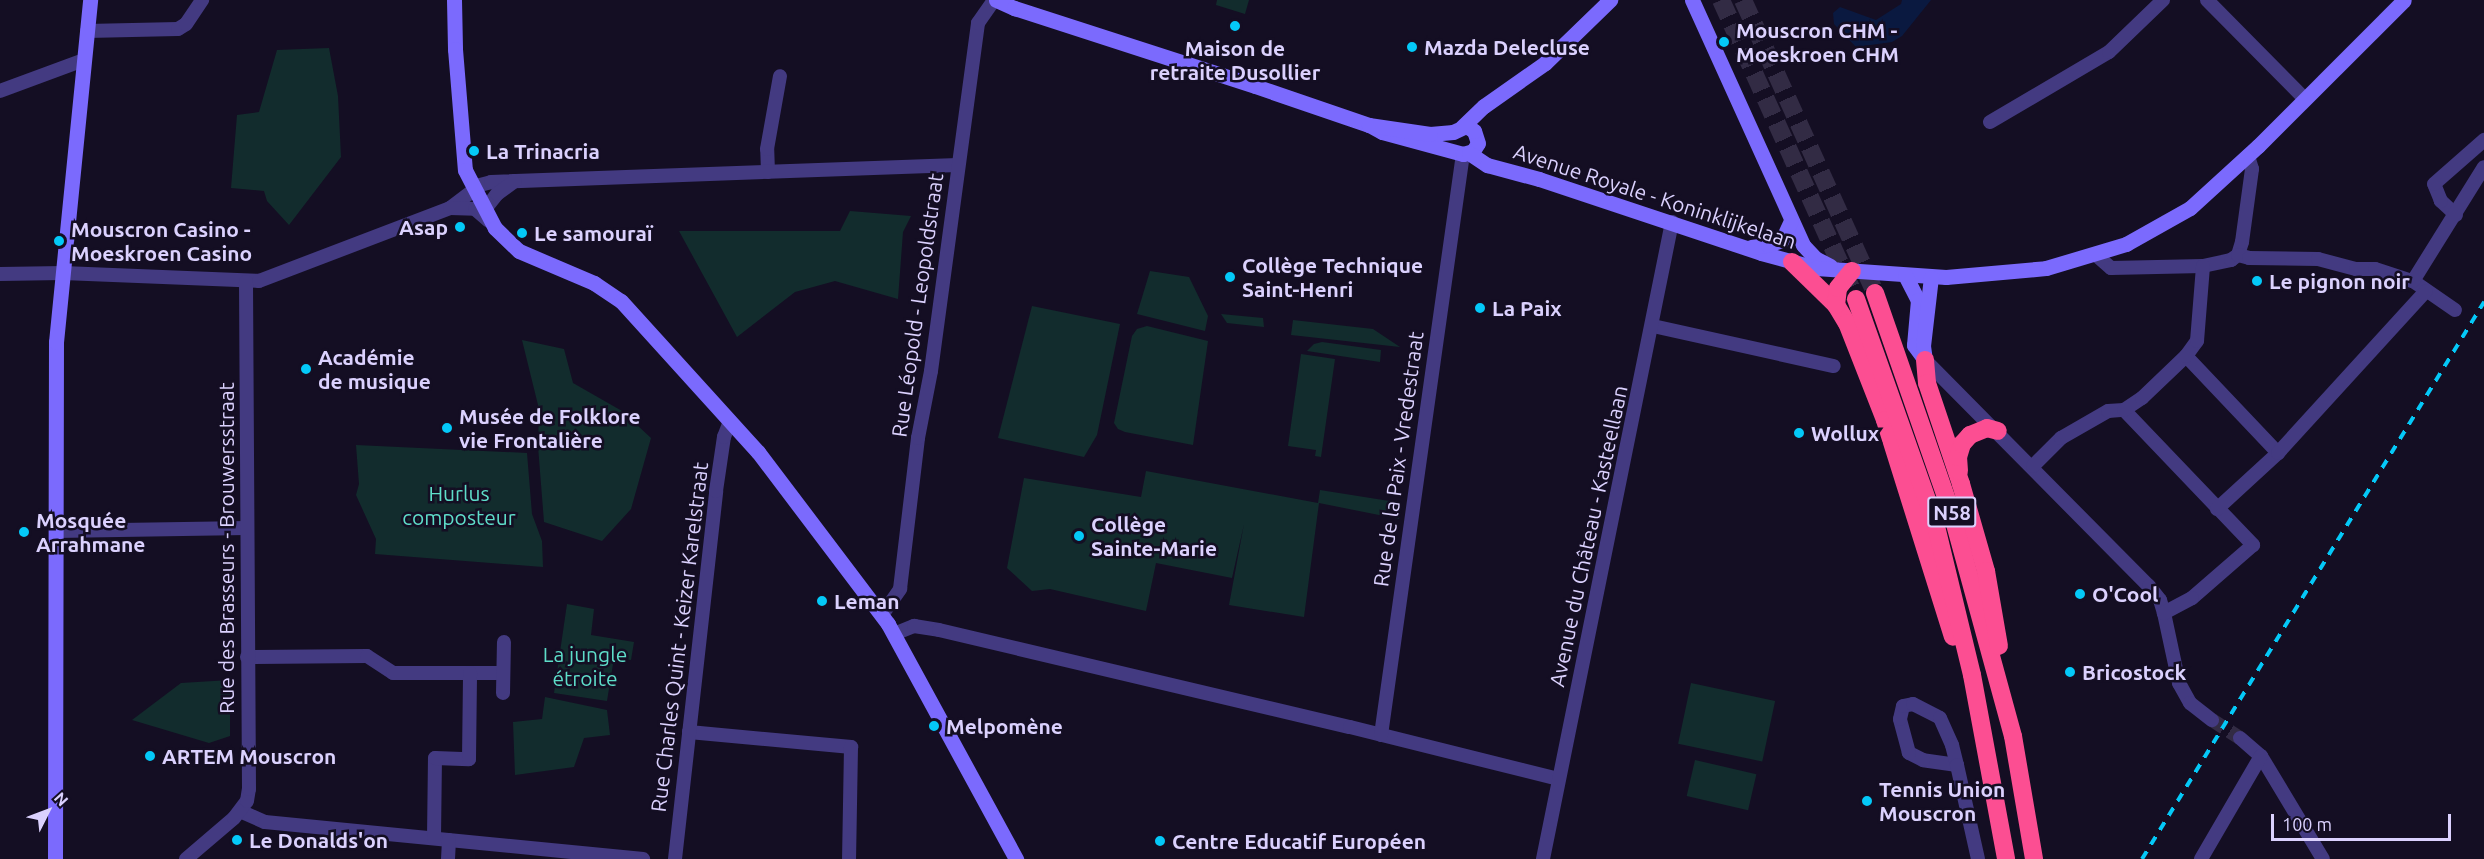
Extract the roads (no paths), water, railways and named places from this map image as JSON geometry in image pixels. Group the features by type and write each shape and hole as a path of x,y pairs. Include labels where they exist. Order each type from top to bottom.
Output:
{"highway":[{"path":"1792,262 1836,304 1852,333 1885,420 1958,652 1972,675"},
{"path":"1836,304 1838,288 1852,271"},
{"name":"N58","path":"1875,293 1953,517 2013,736 2034,859"},
{"name":"N58","path":"1856,299 1935,522 1972,675 2006,859"},
{"path":"1925,360 1927,383 1961,484 1986,571 2013,736"},
{"path":"1961,484 1958,458 1962,444 1970,435 1987,428 1998,431"}],"main road":[{"path":"55,859 56,357 90,0"},
{"path":"454,0 455,49 465,170 495,228 519,251 594,283 621,301 730,421 779,479 894,634 1016,859"},
{"name":"Avenue Royale - Koninklijkelaan","path":"995,0 1369,125 1430,134 1457,129"},
{"path":"1457,129 1470,128 1476,134 1478,143 1462,153 1450,142 1457,129 1484,106 1553,57 1610,0"},
{"path":"1692,0 1808,253 1832,268"},
{"name":"Avenue Royale - Koninklijkelaan","path":"1369,125 1382,132 1462,153 1487,165 1539,178 1816,268 1931,277 2038,270 2096,255 2126,244 2178,216 2219,184 2404,0"},
{"path":"1748,247 1768,245 1782,240 1791,220"},
{"path":"1905,275 1918,300 1914,345 1925,360"},
{"path":"1925,360 1923,346 1931,277"}],"street":[{"path":"87,31 178,29 186,24 202,0"},
{"name":"Rue Léopold - Leopoldstraat","path":"882,615 900,589 918,438 931,371 978,23 995,0"},
{"path":"1990,122 2109,52 2163,0"},
{"path":"2210,1 2305,99"},
{"path":"0,91 84,60"},
{"path":"768,172 767,149 780,76"},
{"path":"2456,215 2441,201 2434,184 2484,140"},
{"name":"Rue de la Paix - Vredestraat","path":"1381,735 1462,153"},
{"path":"2238,255 2242,242 2252,169 2248,156"},
{"path":"0,274 63,273 260,281 450,208 486,183 958,165"},
{"path":"2413,281 2484,167"},
{"path":"486,208 497,194 514,181"},
{"path":"450,208 475,209 495,228"},
{"name":"Avenue du Château - Kasteellaan","path":"1543,859 1653,326 1672,222"},
{"path":"2096,255 2111,268 2203,266 2222,263 2238,255 2249,258 2318,259 2356,269 2375,269 2413,281 2456,310"},
{"path":"2033,466 2061,438 2108,411 2124,410 2142,398 2186,357 2197,341 2203,266"},
{"name":"Rue des Brasseurs - Brouwersstraat","path":"240,811 247,801 249,789 246,282"},
{"path":"2217,509 2278,453 2426,291"},
{"path":"1653,326 1834,366"},
{"path":"2186,357 2278,453"},
{"path":"1925,360 2033,466 2149,586 2160,600 2179,683 2190,703 2212,720"},
{"path":"2124,410 2253,545 2192,598 2164,613"},
{"name":"Rue Charles Quint - Keizer Karelstraat","path":"675,859 716,492 724,436 730,421"},
{"path":"56,531 247,528"},
{"path":"894,634 914,626 939,630 1559,779"},
{"path":"503,693 504,642"},
{"path":"247,657 367,656 393,673 503,673"},
{"path":"434,838 435,758 469,759 470,673"},
{"path":"1957,765 1923,760 1909,753 1900,719 1903,706 1913,704 1940,718 1957,765 1978,859"},
{"path":"689,732 851,747 849,859"},
{"path":"2240,738 2261,756 2323,859"},
{"path":"2201,859 2247,776 2261,756"},
{"path":"186,859 240,811 265,822 643,859"},
{"path":"448,859 449,840"}],"water":[{"path":"1902,0 1931,0 1902,36 1892,42 1856,47 1834,24 1833,13 1840,7 1876,20 1901,4"}],"tunnel":[{"path":"1721,0 1856,299"},
{"path":"1743,0 1875,293"},
{"path":"2212,720 2240,738"}],"railway":[{"path":"2142,859 2484,302"}],"place":[{"name":"Maison de retraite Dusollier","path":"1235,26"},
{"name":"Mouscron CHM - Moeskroen CHM","path":"1724,42"},
{"name":"Mazda Delecluse","path":"1412,47"},
{"name":"La Trinacria","path":"474,151"},
{"name":"Asap","path":"460,227"},
{"name":"Le samouraï","path":"522,233"},
{"name":"Mouscron Casino - Moeskroen Casino","path":"59,241"},
{"name":"Collège Technique Saint-Henri","path":"1230,277"},
{"name":"Le pignon noir","path":"2257,281"},
{"name":"La Paix","path":"1480,308"},
{"name":"Académie de musique","path":"306,369"},
{"name":"Musée de Folklore vie Frontalière","path":"447,428"},
{"name":"Wollux","path":"1799,433"},
{"name":"Mosquée Arrahmane","path":"24,532"},
{"name":"Collège Sainte-Marie","path":"1079,536"},
{"name":"O'Cool","path":"2080,594"},
{"name":"Leman","path":"822,601"},
{"name":"Bricostock","path":"2070,672"},
{"name":"Melpomène","path":"934,726"},
{"name":"ARTEM Mouscron","path":"150,756"},
{"name":"Tennis Union Mouscron","path":"1867,801"},
{"name":"Le Donalds'on","path":"237,840"},
{"name":"Centre Educatif Européen","path":"1160,841"}],"park label":[{"name":"Hurlus composteur","path":"459,505"},
{"name":"La jungle étroite","path":"585,666"}]}
